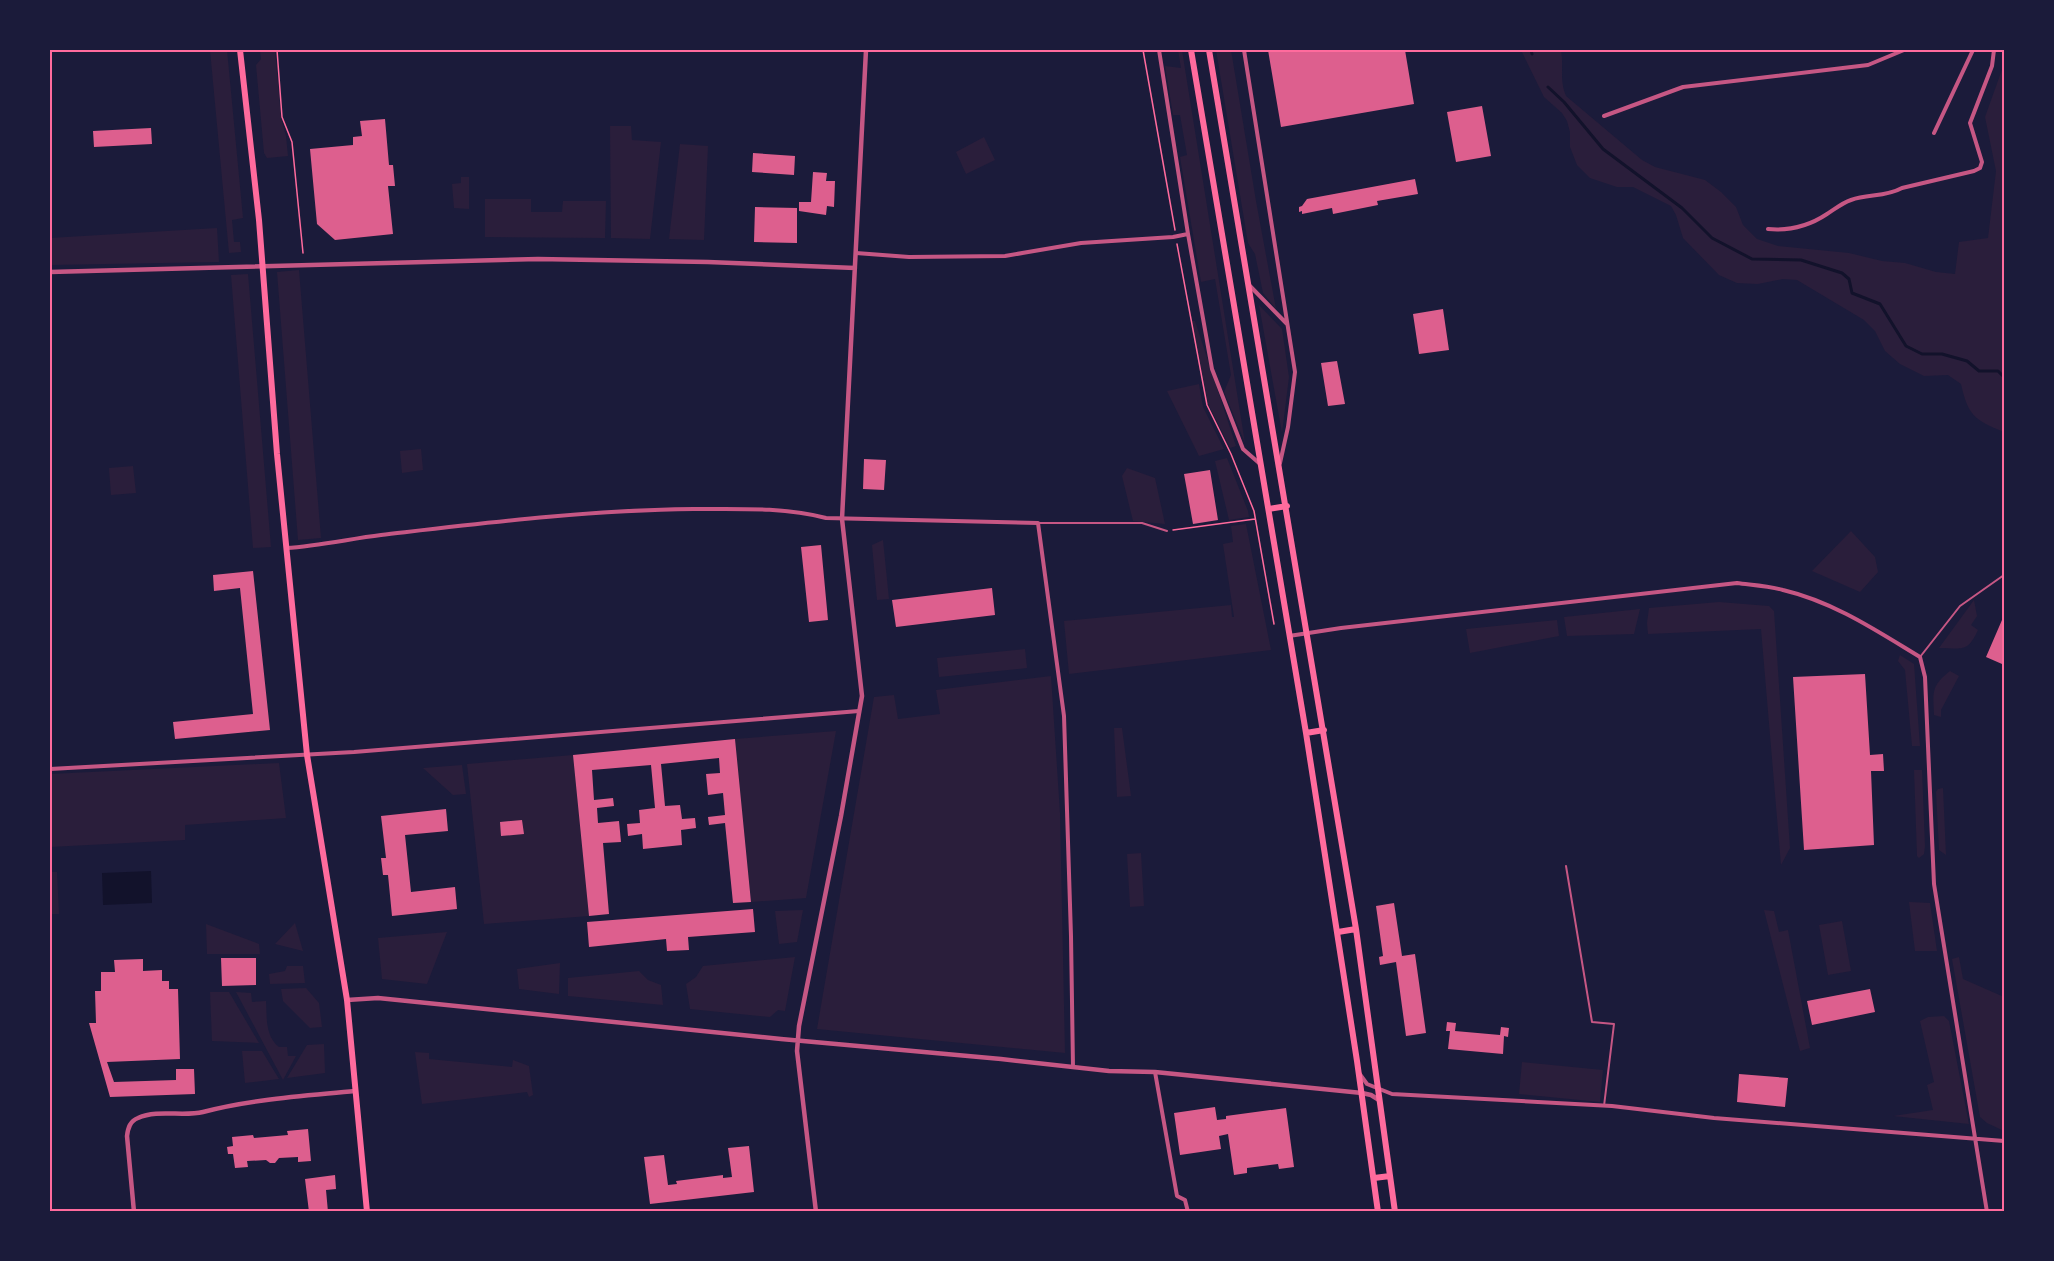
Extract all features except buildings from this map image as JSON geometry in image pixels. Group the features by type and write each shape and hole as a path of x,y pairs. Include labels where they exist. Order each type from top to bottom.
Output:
{"main road":[{"path":"240,50 259,220 285,548 307,755 347,1000 367,1212"},
{"path":"1191,50 1306,733 1338,932 1378,1212"},
{"path":"1209,50 1356,928 1395,1212"},
{"path":"1269,509 1287,506"},
{"path":"1306,733 1324,730"},
{"path":"1338,932 1356,928"},
{"path":"1374,1178 1390,1176"}],"street":[{"path":"816,1212 797,1041 862,696 842,519 866,50"},
{"path":"1159,50 1212,369 1243,449 1261,465"},
{"path":"1244,50 1295,372 1288,427 1279,466"},
{"path":"1604,116 1683,87 1868,65 1904,50"},
{"path":"1934,133 1973,50"},
{"path":"1768,229 1777,230 1808,225 1853,199 1894,193 1902,188 1980,168 1982,162 1970,123 1992,66 1994,50"},
{"path":"856,253 909,256 1005,256 1081,243 1188,234"},
{"path":"50,272 538,259 855,268"},
{"path":"1250,286 1288,325"},
{"path":"285,548 315,546 377,535 593,513 746,509 842,519 1038,523 1064,716 1073,1067"},
{"path":"1289,636 1737,583 1782,590 1811,599 1850,615 1920,657 1925,677 1934,884 1987,1212"},
{"path":"50,769 307,755 860,711"},
{"path":"347,1000 378,998 797,1041 1073,1067 1155,1072 1362,1093 1379,1100"},
{"path":"1155,1072 1177,1196 1185,1200 1188,1212"},
{"path":"1359,1073 1367,1084 1392,1094 1604,1106 1714,1118 2004,1141"},
{"path":"134,1212 127,1136 129,1126 136,1118 148,1115 203,1112 228,1105 356,1091"}],"lane":[{"path":"1038,523 1142,523 1167,531"},
{"path":"1920,657 1960,606 2004,575"},
{"path":"1566,866 1592,1022 1614,1024 1607,1066 1604,1106"}],"path":[{"path":"277,50 282,117 292,142 303,253"},
{"path":"1167,531 1255,519"}],"shaded area":[{"path":"210,50 227,50 243,218 232,220 234,242 240,242 241,252 229,253"},
{"path":"260,50 275,50 281,118 288,156 267,158 264,153 256,65 261,59"},
{"path":"1178,50 1182,50 1245,443 1224,392 1231,375 1215,279 1201,282 1180,157 1187,155 1180,115 1173,115 1165,66 1181,68"},
{"path":"1216,50 1231,50 1276,309 1263,293 1255,254 1248,243"},
{"path":"1521,50 1561,50 1566,96 1642,160 1655,167 1705,180 1736,207 1743,225 1757,239 1778,246 1849,253 1955,274 1959,242 1988,238 1996,171 1985,117 2004,64 2004,432 1986,424 1974,415 1966,403 1961,384 1948,375 1924,376 1900,364 1885,351 1875,331 1864,320 1797,280 1783,279 1758,284 1737,283 1719,275 1683,238 1671,206 1633,187 1617,187 1590,178 1577,165 1570,147 1567,121 1562,113 1544,97"},
{"path":"610,126 631,126 632,140 661,142 650,239 611,238"},
{"path":"984,137 995,160 966,174 956,152"},
{"path":"680,144 708,146 704,240 669,239"},
{"path":"461,177 469,177 469,209 454,208 452,184 461,183"},
{"path":"485,199 531,199 531,212 562,212 563,201 606,201 605,238 485,237"},
{"path":"217,228 219,262 50,265 50,238"},
{"path":"299,270 321,538 298,540 277,272"},
{"path":"248,274 271,547 253,548 231,275"},
{"path":"1259,305 1282,329 1289,377 1282,433"},
{"path":"1192,321 1195,321 1236,446 1230,448 1208,404"},
{"path":"1199,384 1203,407 1224,449 1199,456 1167,391"},
{"path":"421,449 423,470 402,473 400,451"},
{"path":"1227,458 1249,517 1229,520 1215,461"},
{"path":"133,466 136,493 111,495 109,468"},
{"path":"1127,468 1155,478 1165,524 1133,521 1122,476"},
{"path":"1246,524 1271,650 1069,674 1064,621 1231,605 1232,617 1234,617 1223,544 1233,542 1231,526"},
{"path":"1851,531 1875,557 1878,572 1860,592 1812,571"},
{"path":"883,540 889,599 877,600 872,545"},
{"path":"1974,600 1977,616 1971,625 1978,630 1971,643 1963,648 1939,648"},
{"path":"1719,602 1769,606 1774,611 1790,848 1781,865 1761,629 1648,634 1649,608"},
{"path":"1640,609 1634,634 1567,636 1564,617"},
{"path":"1557,620 1559,636 1470,653 1466,629"},
{"path":"1025,649 1027,668 939,677 937,658"},
{"path":"1900,655 1914,664 1920,746 1912,746 1905,670 1898,661"},
{"path":"1950,671 1959,676 1941,710 1941,717 1934,715 1934,690 1939,681"},
{"path":"1051,676 1060,813 1065,1053 817,1029 874,697 894,695 898,719 940,714 936,690"},
{"path":"1114,728 1122,728 1131,796 1117,797"},
{"path":"836,731 806,898 751,902 735,739"},
{"path":"573,755 589,916 484,924 467,764"},
{"path":"279,763 286,818 185,825 185,840 50,847 50,774"},
{"path":"462,765 466,794 453,795 423,768"},
{"path":"1914,770 1922,770 1925,846 1924,854 1919,858 1917,856"},
{"path":"1943,788 1946,855 1939,850 1936,792"},
{"path":"1141,853 1144,906 1130,907 1127,854"},
{"path":"151,871 152,903 103,905 102,873"},
{"path":"50,872 57,872 59,914 50,914"},
{"path":"1909,902 1930,903 1937,951 1915,951"},
{"path":"803,910 797,942 779,944 775,911"},
{"path":"1764,910 1774,911 1779,932 1788,930 1810,1048 1800,1051"},
{"path":"1842,921 1851,971 1828,975 1819,925"},
{"path":"295,923 303,951 275,944"},
{"path":"206,924 259,944 260,954 207,954"},
{"path":"447,932 427,984 382,979 378,938"},
{"path":"795,957 785,1011 778,1010 770,1017 690,1009 686,984 696,977 703,966"},
{"path":"1959,957 1963,979 2004,997 2004,1131 1980,1117 1952,959"},
{"path":"560,963 559,994 519,989 517,969"},
{"path":"287,966 303,966 305,983 270,984 269,974 285,971"},
{"path":"639,971 648,980 661,985 663,1005 568,996 568,978"},
{"path":"306,988 319,1003 322,1027 310,1028 283,1001 281,989"},
{"path":"210,992 229,992 259,1043 212,1041"},
{"path":"236,992 251,993 252,1002 266,1001 271,1038 279,1047 287,1047 288,1056 296,1056 283,1080"},
{"path":"1944,1016 1949,1021 1969,1124 1893,1116 1933,1110 1927,1085 1934,1082 1920,1021 1928,1017"},
{"path":"324,1044 325,1073 287,1078 307,1045"},
{"path":"242,1051 262,1051 279,1079 245,1083"},
{"path":"415,1052 429,1053 429,1059 512,1067 513,1060 529,1066 533,1095 529,1097 527,1092 422,1104"},
{"path":"1522,1062 1603,1070 1600,1102 1519,1094"}],"waterway":[{"path":"1531,50 1532,54"},
{"path":"1548,87 1564,102 1603,149 1682,208 1712,238 1752,259 1801,260 1842,273 1849,279 1852,293 1880,304 1906,346 1922,354 1942,354 1967,361 1979,371 1998,371 2004,377"}]}
